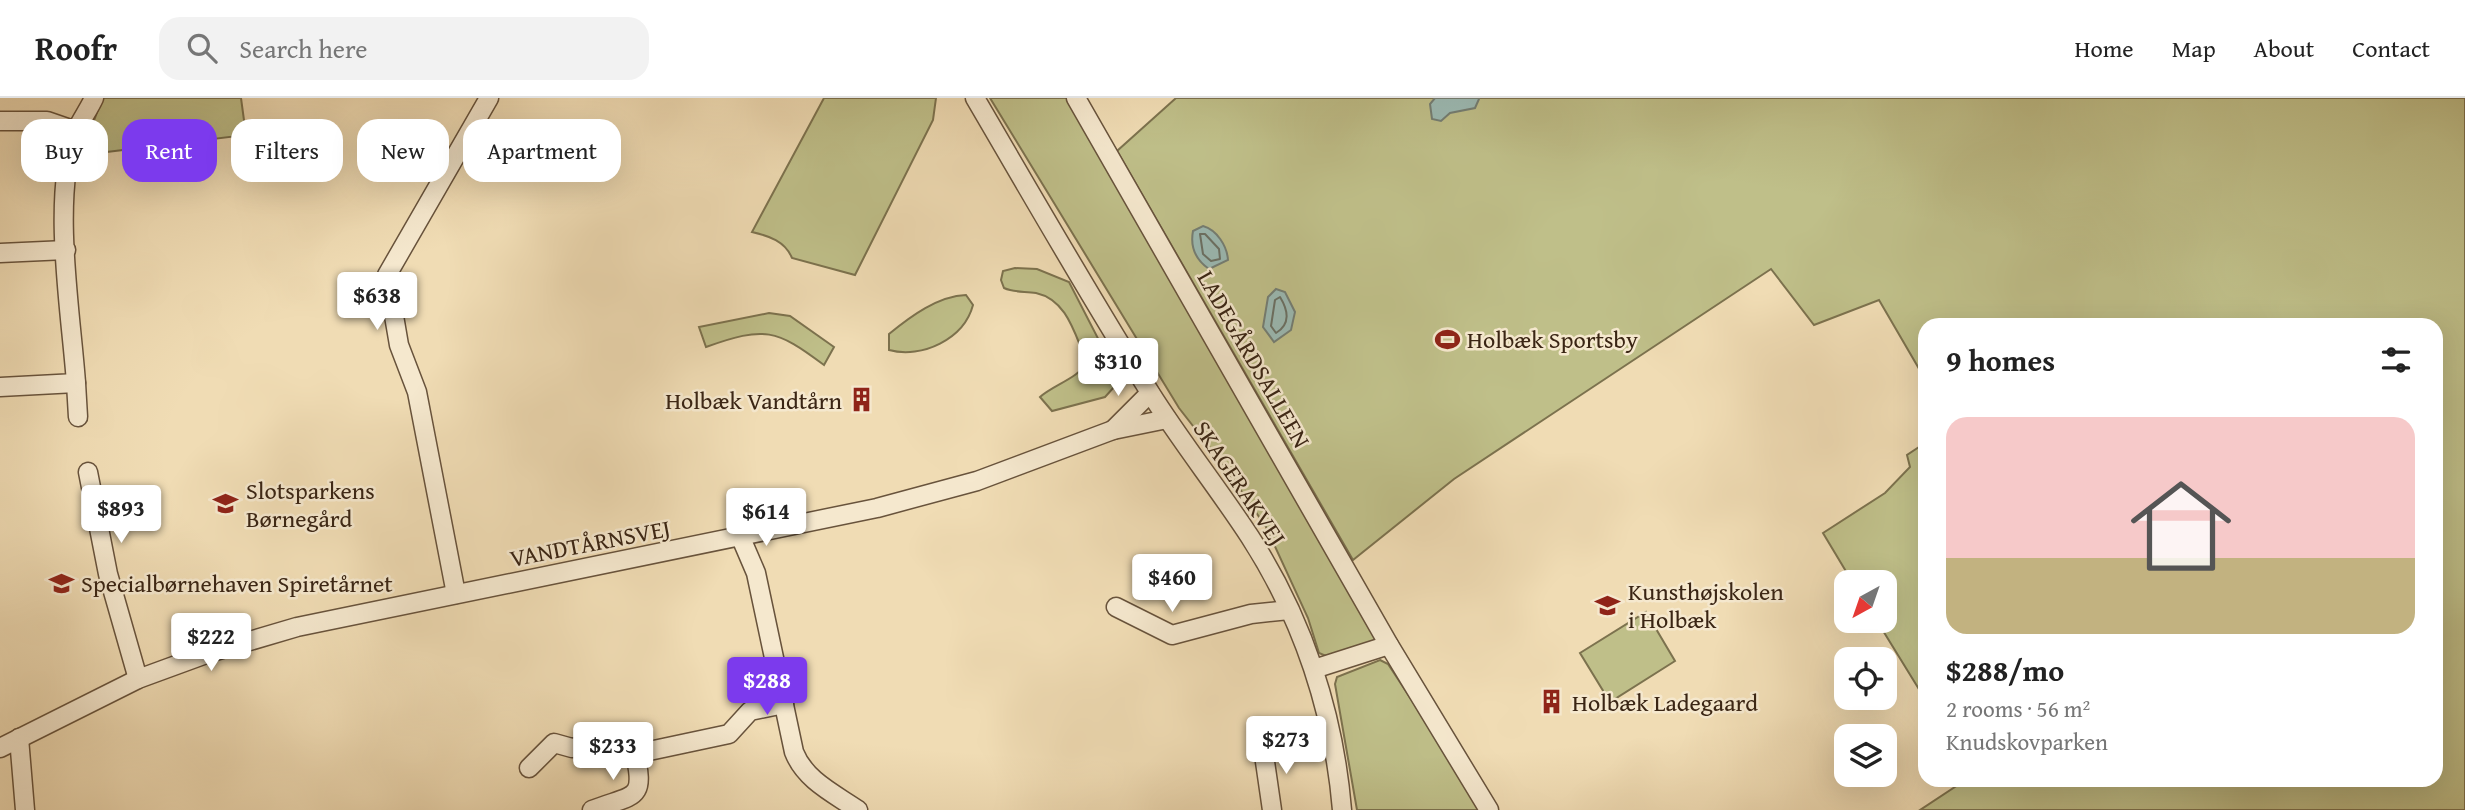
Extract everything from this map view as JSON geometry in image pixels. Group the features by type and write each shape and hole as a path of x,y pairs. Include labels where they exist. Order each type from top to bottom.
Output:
{"street":[{"path":"83,119 94,98"},
{"path":"456,594 417,392 399,345 387,275 489,98"},
{"name":"SKAGERAKVEJ","path":"975,98 1150,393 1250,538 1279,589 1314,669 1333,743 1342,810"},
{"name":"LADEGÅRDSALLEEN","path":"1076,98 1389,645 1489,810"},
{"path":"0,121 21,121"},
{"path":"66,182 66,250 78,417"},
{"path":"0,253 66,250"},
{"path":"0,387 75,383"},
{"name":"VANDTÅRNSVEJ","path":"1113,430 1150,393"},
{"name":"VANDTÅRNSVEJ","path":"7,744 146,676 209,653 297,627 749,537 963,485 1113,430 1167,419"},
{"path":"88,472 107,574 124,626 146,676"},
{"path":"749,537 794,752 801,769 837,804 858,810"},
{"path":"1251,614 1279,589"},
{"path":"1116,607 1172,635 1251,614 1289,610"},
{"path":"1314,669 1389,645"},
{"path":"635,754 729,734 750,711 783,704"},
{"path":"529,768 554,743 572,748 630,736 641,780 639,789 630,796 592,810"},
{"path":"7,744 21,778 25,810"},
{"path":"1263,748 1272,810"}],"green space":[{"path":"102,98 241,98 244,119 231,119 231,137 217,139 217,119 122,119 122,150 108,152 108,119 95,119"},
{"path":"824,98 936,98 933,120 855,275 792,258 781,243 752,232"},
{"path":"990,98 1068,98 1378,643 1326,656 1319,653 1308,618 1266,527 1225,467 1179,408"},
{"path":"1176,98 2465,98 2465,810 1920,810 1955,787 2443,787 2443,318 1918,318 1918,367 1879,300 1814,325 1771,269 1454,479 1353,560 1117,151"},
{"path":"1015,268 1037,269 1069,282 1105,352 1115,386 1105,397 1052,411 1040,397 1078,373 1087,362 1069,320 1056,303 1036,293 1004,288 1001,280 1003,271"},
{"path":"966,295 973,305 961,328 951,337 928,349 915,352 889,350 889,334 906,320 935,303"},
{"path":"769,313 790,316 834,347 824,365 794,344 769,335 743,336 706,347 699,327"},
{"path":"1918,448 1918,688 1897,654 1897,647 1893,647 1885,634 1897,634 1897,570 1845,570 1823,533 1885,493 1910,467 1907,455"},
{"path":"1646,612 1675,661 1610,702 1580,653"},
{"path":"1380,660 1388,664 1484,810 1357,810 1335,684 1337,677"}],"water":[{"path":"1435,98 1479,99 1475,108 1450,113 1441,121 1432,119 1430,104"},
{"path":"1203,226 1213,231 1220,239 1228,260 1209,269 1197,257 1192,242 1193,231"},
{"path":"1276,289 1285,292 1295,312 1291,330 1274,342 1263,327 1268,297"}],"place":[{"name":"Holbæk Sportsby","path":"1447,339"},
{"name":"Holbæk Vandtårn","path":"862,400"},
{"name":"Slotsparkens Børnegård","path":"226,504"},
{"name":"Specialbørnehaven Spiretårnet","path":"61,583"},
{"name":"Kunsthøjskolen i Holbæk","path":"1608,605"},
{"name":"Holbæk Ladegaard","path":"1552,702"}]}
